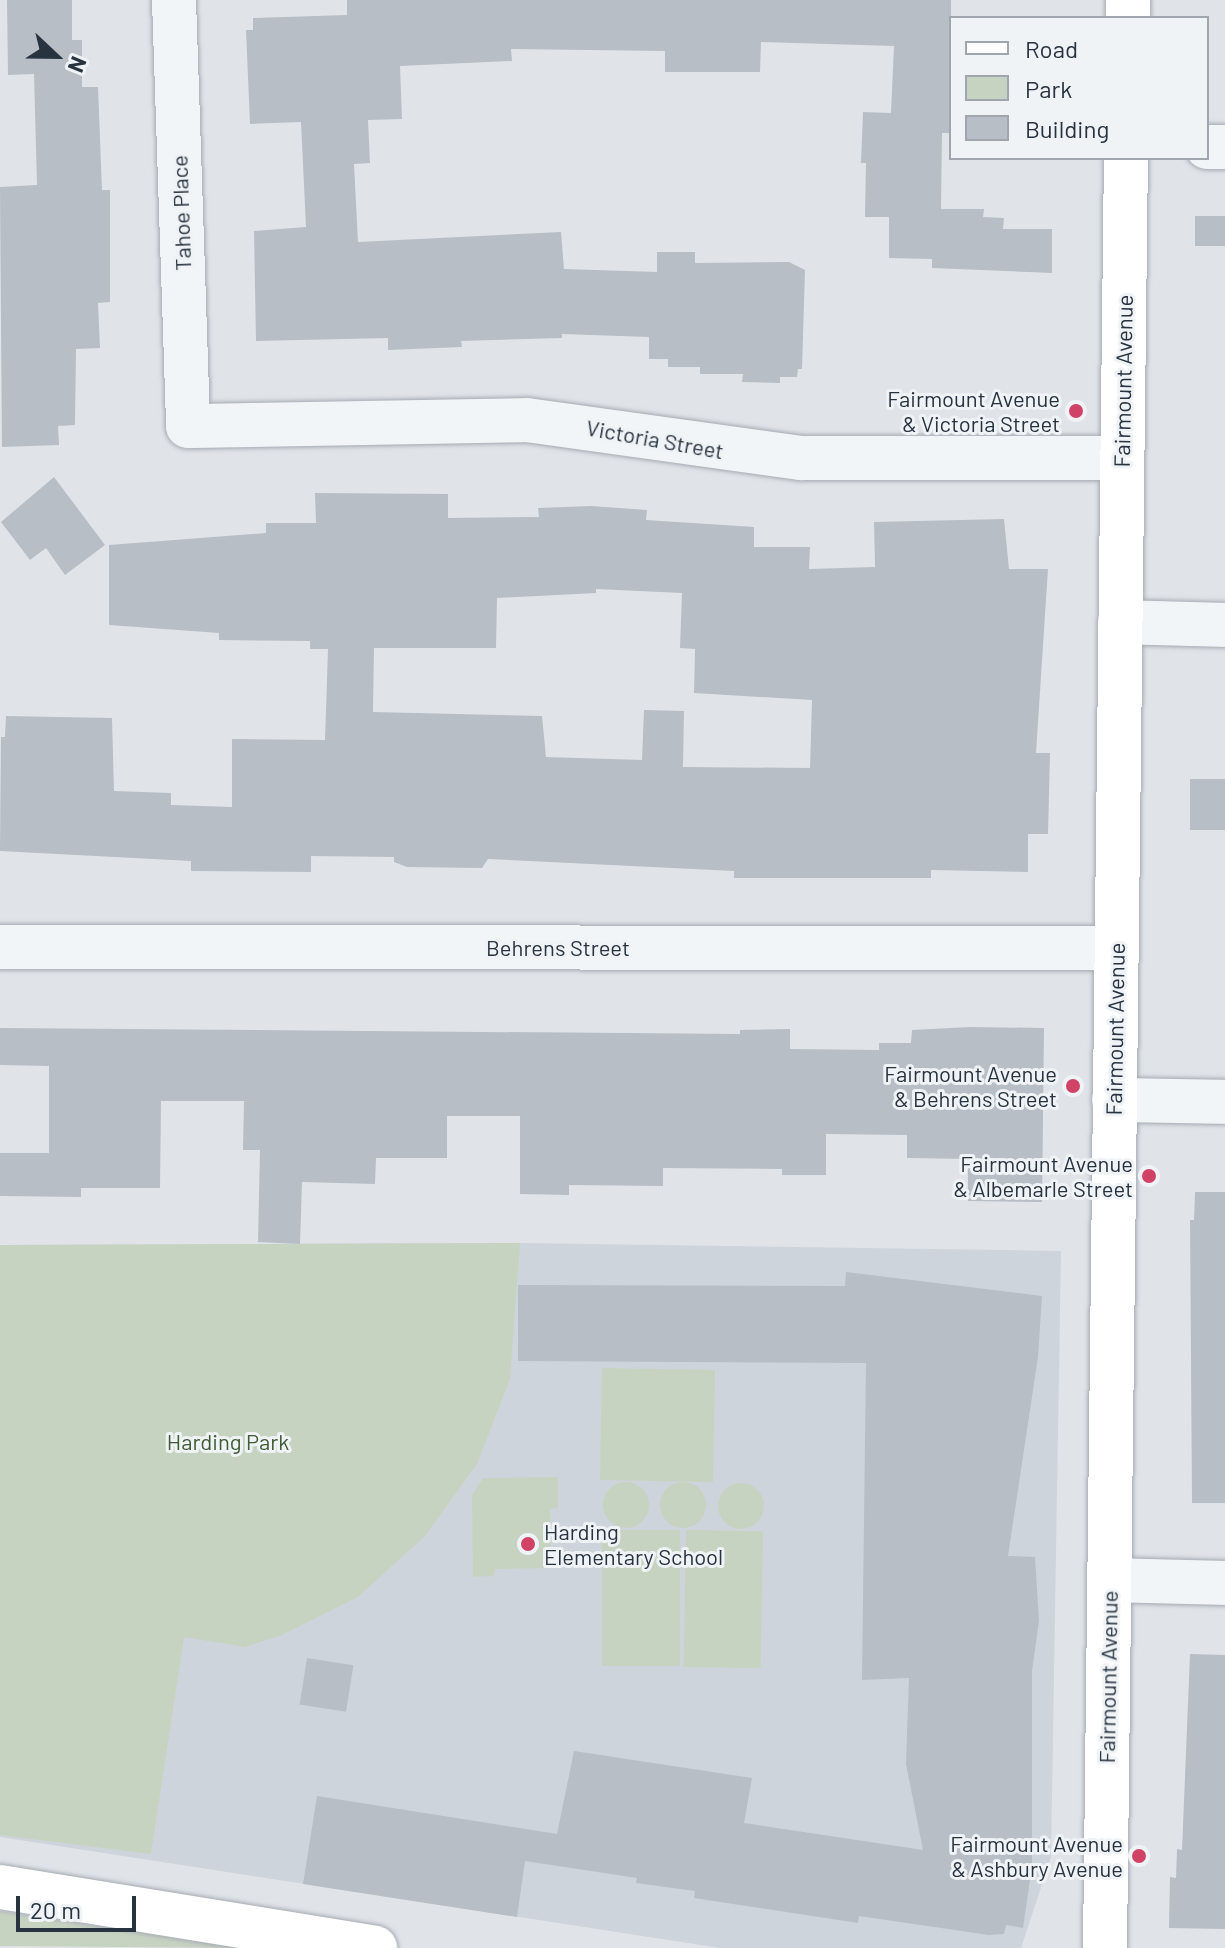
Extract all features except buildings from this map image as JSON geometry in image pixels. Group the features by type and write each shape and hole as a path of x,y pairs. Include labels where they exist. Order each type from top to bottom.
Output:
{"street":[{"name":"Tahoe Place","path":"174,0 188,426"},
{"name":"Fairmount Avenue","path":"1105,1948 1126,160"},
{"name":"Victoria Street","path":"188,426 527,420 801,458 1122,458"},
{"path":"1120,622 1225,625"},
{"name":"Behrens Street","path":"0,947 1116,948"},
{"path":"1114,1100 1225,1102"},
{"path":"1110,1580 1225,1583"},
{"path":"0,1887 375,1948"}],"shaded area":[{"name":"Harding Elementary School","path":"520,1243 1061,1251 1051,1857 1021,1948 720,1948 0,1837 0,1245"}],"green space":[{"name":"Harding Park","path":"520,1243 510,1379 477,1464 425,1536 358,1597 282,1635 245,1647 184,1637 151,1854 0,1835 0,1245"},
{"path":"602,1368 715,1370 713,1482 600,1480"},
{"path":"558,1477 558,1508 550,1509 551,1568 495,1569 494,1576 473,1577 472,1495 483,1478"},
{"path":"626,1482 642,1489 649,1505 642,1521 626,1528 610,1521 603,1505 610,1489"},
{"path":"683,1482 699,1489 706,1505 699,1521 683,1528 667,1521 660,1505 667,1489"},
{"path":"741,1483 757,1490 764,1506 757,1522 741,1529 725,1522 718,1506 725,1490"},
{"path":"602,1530 680,1530 680,1666 602,1666"},
{"path":"686,1530 763,1531 761,1668 684,1667"},
{"path":"0,1911 238,1948 0,1946"}],"place":[{"name":"Fairmount Avenue & Victoria Street","path":"1076,411"},
{"name":"Fairmount Avenue & Behrens Street","path":"1073,1086"},
{"name":"Fairmount Avenue & Albemarle Street","path":"1149,1176"},
{"name":"Harding Elementary School","path":"528,1544"},
{"name":"Fairmount Avenue & Ashbury Avenue","path":"1139,1856"}]}
